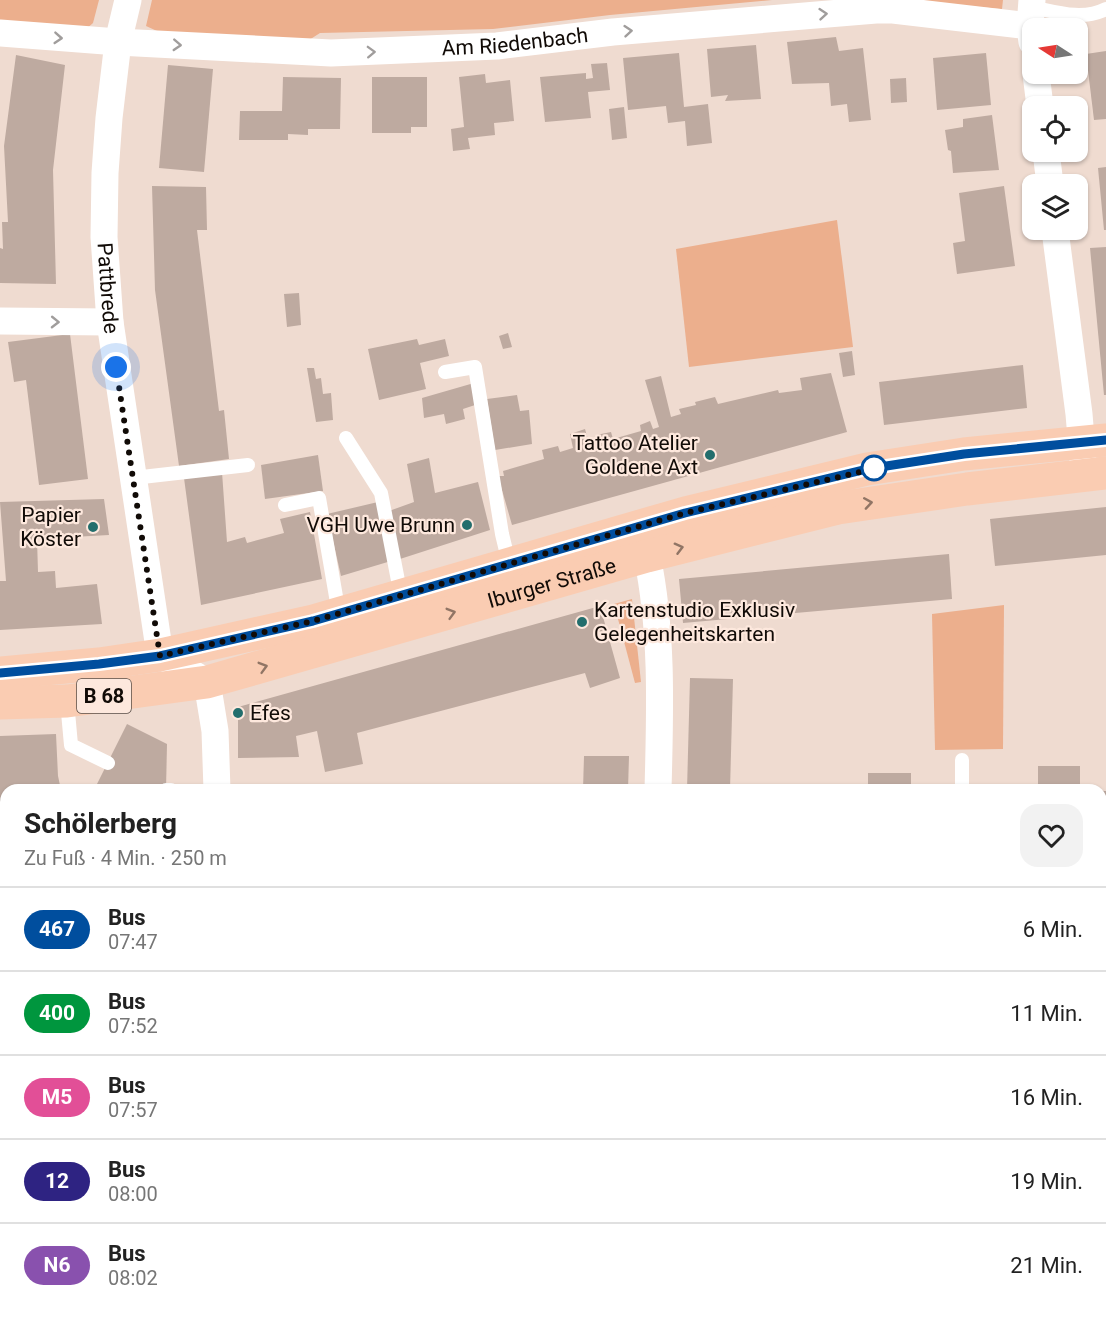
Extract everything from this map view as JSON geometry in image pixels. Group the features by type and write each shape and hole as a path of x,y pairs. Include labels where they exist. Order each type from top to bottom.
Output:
{"main road":[{"name":"Iburger Straße","path":"0,673 160,656 339,614 685,513 867,469 964,454 1094,441"},
{"name":"Iburger Straße","path":"0,704 67,700 207,682 647,556 838,508 956,490 1095,474"}],"street":[{"name":"Pattbrede","path":"128,0 118,42 105,173 104,237 110,322 160,656"},
{"name":"Am Riedenbach","path":"0,33 118,42 331,53 497,46 613,32 876,10 1022,18"},
{"path":"1057,240 1094,441 1095,474"},
{"path":"0,321 110,322"},
{"path":"647,556 652,582 660,682 658,784"},
{"path":"160,656 207,682 214,731 217,784"}],"lane":[{"path":"1042,18 1091,16 1106,9"},
{"path":"445,372 475,367 502,534 509,563"},
{"path":"346,438 381,494 400,596"},
{"path":"134,478 248,465"},
{"path":"285,505 319,498 339,614"},
{"path":"67,700 71,745 108,763"},
{"path":"962,760 962,784"}],"shaded area":[{"path":"0,0 99,0 93,23 85,30 0,24"},
{"path":"152,0 772,0 610,15 493,29 320,33 306,42 168,36 146,26"},
{"path":"897,0 1003,0 1002,9"},
{"path":"837,220 853,347 689,367 676,249"},
{"path":"632,599 641,682 635,683 614,604"},
{"path":"1004,605 1003,749 935,750 932,614"}],"building":[{"path":"836,37 839,51 863,48 871,120 849,122 847,104 831,106 829,83 792,84 787,42"},
{"path":"756,45 761,99 725,101 728,95 711,97 707,49"},
{"path":"1106,51 1106,119 1094,120 1088,54"},
{"path":"679,53 684,107 708,104 712,143 687,146 685,121 668,123 666,106 628,110 623,58"},
{"path":"986,53 991,105 937,110 933,58"},
{"path":"16,55 65,65 53,170 56,284 0,283 0,248 3,249 2,222 8,222 4,146"},
{"path":"607,63 610,90 588,92 591,118 545,122 540,77 586,73 586,79 593,78 591,64"},
{"path":"168,65 213,69 204,172 159,168"},
{"path":"485,74 486,83 510,80 514,121 494,123 495,135 468,138 470,149 453,151 451,129 464,127 459,77"},
{"path":"283,77 341,78 340,129 308,129 308,135 288,134 288,140 239,140 240,111 282,111"},
{"path":"372,77 427,77 427,127 411,127 411,133 372,133"},
{"path":"906,78 907,102 891,103 890,79"},
{"path":"624,107 627,138 612,140 609,109"},
{"path":"992,115 999,170 953,173 951,151 948,150 945,130 963,127 963,119"},
{"path":"1106,167 1106,230 1104,230 1098,168"},
{"path":"152,186 206,187 207,230 197,230 219,411 224,410 229,459 179,466 155,290"},
{"path":"1004,186 1015,266 957,274 953,243 965,241 959,193"},
{"path":"1106,247 1106,395 1104,395 1090,248"},
{"path":"299,293 301,325 287,327 284,294"},
{"path":"508,333 512,347 503,349 499,336"},
{"path":"70,334 88,479 39,485 26,380 14,382 8,342"},
{"path":"417,339 419,345 445,339 449,356 420,363 426,389 379,400 368,349"},
{"path":"852,351 855,375 843,377 839,353"},
{"path":"1023,365 1027,408 884,425 879,382"},
{"path":"307,368 314,368 316,379 321,378 323,394 331,393 333,420 316,422"},
{"path":"831,373 847,432 512,525 498,476 504,476 503,471 544,459 542,450 558,446 560,452 573,448 570,434 585,429 589,443 598,441 596,435 611,432 613,439 641,431 640,425 650,421 653,429 659,427 645,380 661,376 671,417 681,414 679,409 715,397 718,404 778,390 779,393 802,390 800,378"},
{"path":"474,383 475,405 463,409 465,419 446,424 444,414 424,418 422,398"},
{"path":"517,395 520,411 529,410 532,444 495,450 487,399"},
{"path":"318,455 323,491 265,499 261,465"},
{"path":"429,458 435,493 478,482 490,530 400,559 389,511 414,502 407,464"},
{"path":"222,472 227,542 245,537 247,543 284,533 280,519 310,512 322,579 201,605 184,478"},
{"path":"104,499 109,535 37,539 38,572 55,571 56,588 97,584 102,624 0,630 0,581 6,581 0,502"},
{"path":"378,502 391,561 341,576 327,514"},
{"path":"1106,507 1106,555 995,566 990,519"},
{"path":"949,554 952,599 683,623 679,579"},
{"path":"600,606 620,678 590,688 585,673 357,733 363,764 325,772 317,731 296,736 299,757 238,758 238,707"},
{"path":"690,678 733,679 730,784 687,784"},
{"path":"127,724 167,744 166,784 97,784"},
{"path":"56,734 60,784 0,784 0,736"},
{"path":"584,756 629,756 628,784 583,784"},
{"path":"1038,766 1080,766 1080,784 1038,784"},
{"path":"868,773 911,773 911,784 868,784"}],"bus line":[{"name":"467","path":"0,673 160,656 313,621 685,513 867,469 964,454 1106,440"}],"place":[{"name":"Tattoo Atelier Goldene Axt","path":"710,455"},
{"name":"VGH Uwe Brunn","path":"467,525"},
{"name":"Papier Köster","path":"93,527"},
{"name":"Kartenstudio Exklusiv Gelegenheitskarten","path":"582,622"},
{"name":"Efes","path":"238,713"}],"route":[{"path":"116,367 160,656 313,621 685,513 877,468 874,468"}]}
